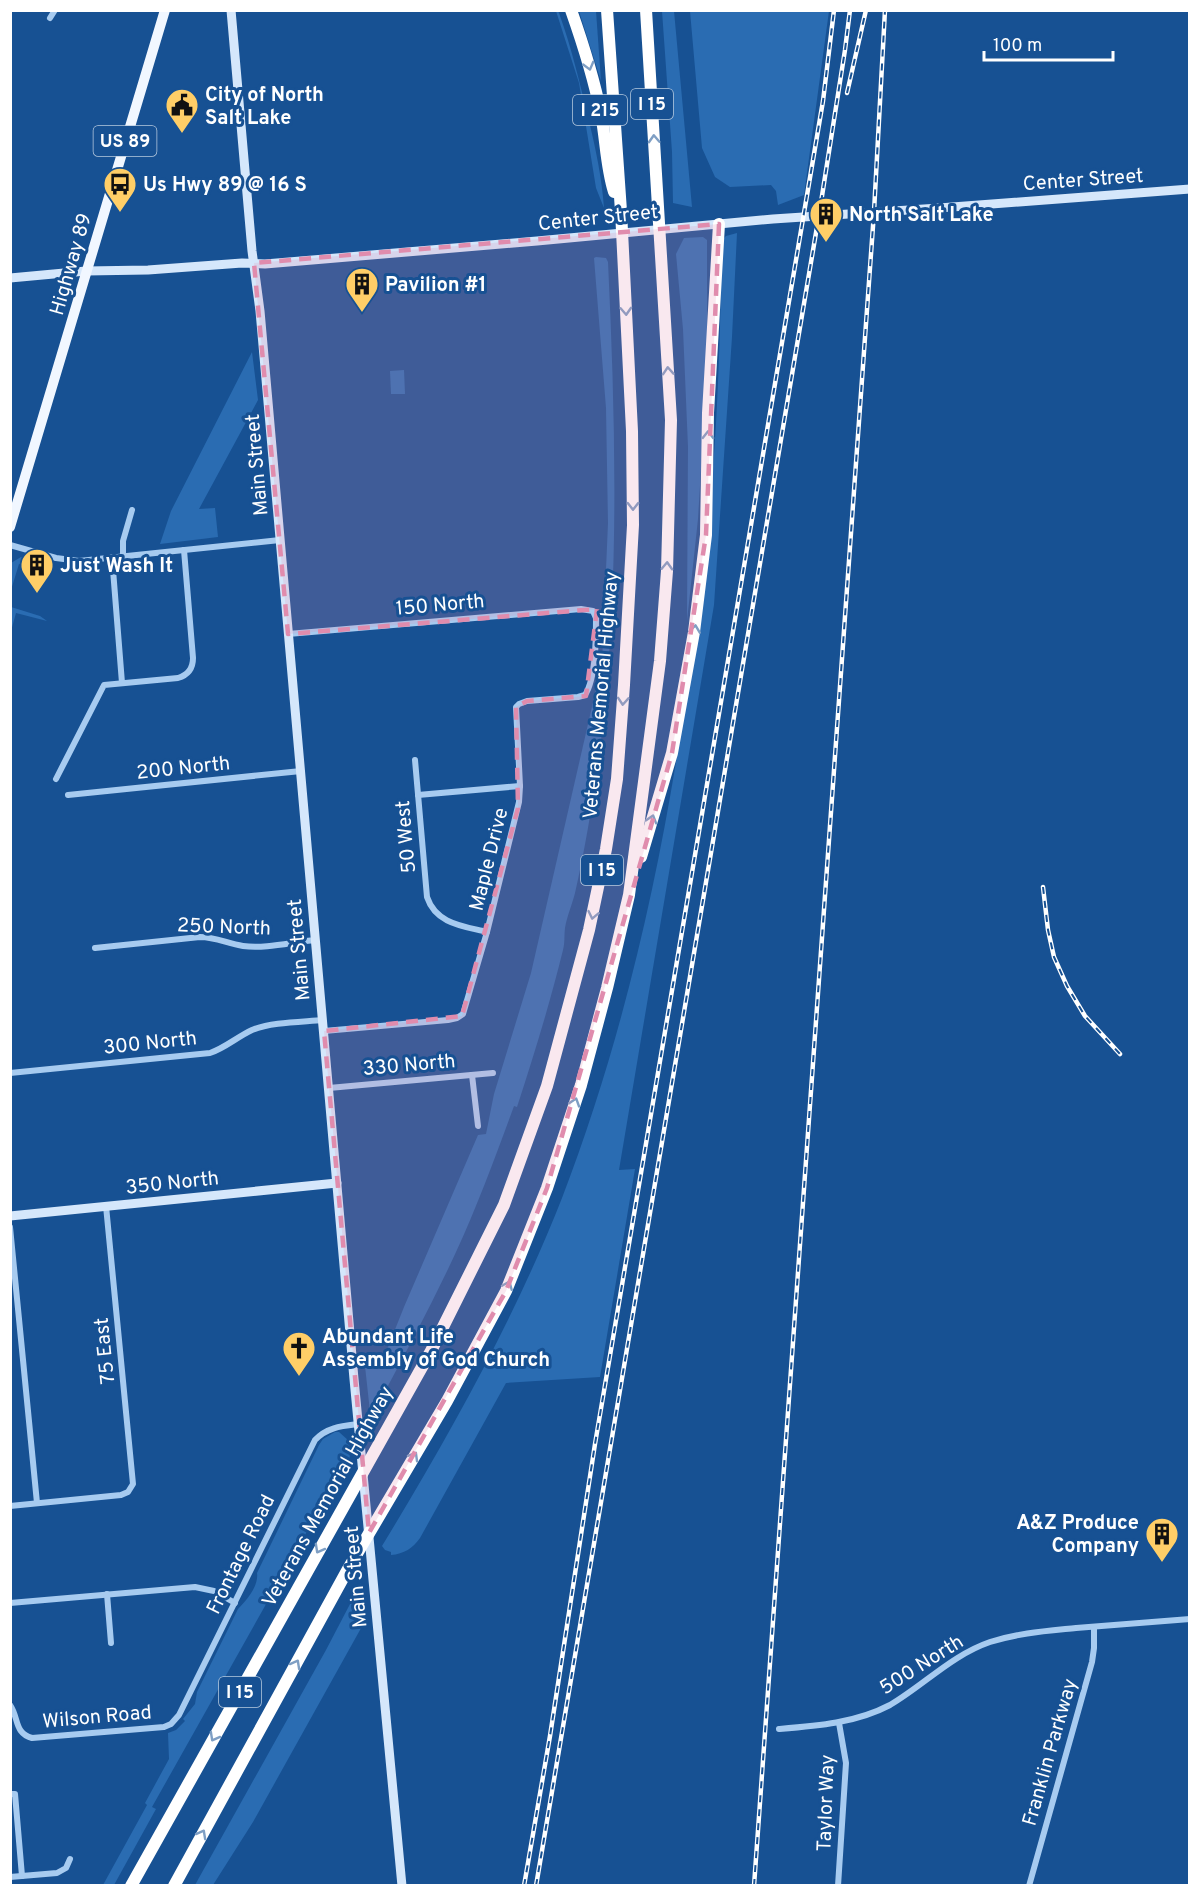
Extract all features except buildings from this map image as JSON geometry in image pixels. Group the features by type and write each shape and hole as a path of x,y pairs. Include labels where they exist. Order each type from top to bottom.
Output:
{"highway":[{"name":"I 215","path":"571,10 593,81 602,121 609,176 621,211"},
{"name":"Veterans Memorial Highway","path":"131,1886 431,1351 504,1205 547,1086 590,930 617,779 633,525 632,431 621,211 607,10"},
{"name":"I 15","path":"174,1886 348,1569 447,1401 506,1291 547,1188 584,1074 607,988 629,895 660,661 667,571 671,420 646,10"},
{"path":"629,895 672,753 694,632 706,534 708,413 718,224"}],"main road":[{"name":"Highway 89","path":"10,527 165,10"}],"street":[{"path":"50,18 56,10"},
{"name":"Main Street","path":"231,10 254,263 261,311 315,940 402,1886"},
{"name":"Center Street","path":"10,278 86,271 148,270 242,263 265,264 718,224 1190,189"},
{"path":"123,556 123,541 132,510"},
{"path":"10,545 74,561 280,540"},
{"path":"56,779 104,685 178,678 192,668 184,550"},
{"path":"112,557 122,684"},
{"name":"150 North","path":"288,633 581,609 588,609 594,613 596,623 593,661 589,687 583,696 526,701 517,705"},
{"name":"Maple Drive","path":"324,1031 448,1020 460,1017 466,1008 518,808 520,786 515,712 517,705"},
{"name":"50 West","path":"415,760 427,897 434,910 448,922 487,932"},
{"name":"200 North","path":"68,795 301,771"},
{"path":"418,795 520,786"},
{"name":"250 North","path":"95,948 200,937 215,938 250,947 315,940"},
{"name":"300 North","path":"10,1073 210,1053 250,1030 323,1020"},
{"name":"330 North","path":"329,1088 493,1073"},
{"path":"472,1075 478,1126"},
{"name":"350 North","path":"10,1216 337,1183"},
{"name":"75 East","path":"37,1503 117,1496 128,1492 133,1484 106,1206"},
{"path":"10,1227 37,1503 10,1506"},
{"name":"Frontage Road","path":"171,1724 179,1715 315,1440 332,1428 359,1424"},
{"path":"10,1603 195,1587 214,1591 235,1602"},
{"path":"106,1594 111,1642"},
{"name":"500 North","path":"779,1729 839,1723 889,1705 955,1659 988,1643 1024,1634 1190,1618"},
{"name":"Franklin Parkway","path":"1029,1886 1092,1662 1094,1627"},
{"name":"Wilson Road","path":"10,1705 14,1710 20,1731 32,1738 164,1727 171,1724"},
{"name":"Taylor Way","path":"838,1886 846,1763 839,1723"},
{"path":"10,1794 15,1794 22,1876"},
{"path":"10,1877 62,1871 70,1859"}],"highlighted area":[{"path":"719,224 706,535 672,753 547,1188 506,1291 369,1533 324,1031 462,1016 518,808 516,707 527,701 586,696 597,609 288,634 254,263"}],"shaded area":[{"path":"556,11 564,26 592,132 604,208 596,188 579,83"},
{"path":"579,11 596,11 601,81"},
{"path":"662,11 674,11 692,207 673,203 672,152"},
{"path":"690,11 829,11 804,195 778,205 776,191 771,185 730,187 715,177 702,148"},
{"path":"737,233 714,605 619,1170 635,1169 600,1377 506,1383 420,1538 408,1550 391,1555 391,1552 382,1546 480,1376 543,1243 562,1198 592,1113 618,1028 659,854 689,678 714,457 723,239"},
{"path":"703,237 707,240 707,369 698,519 687,621 688,447 683,329 676,254 684,238"},
{"path":"594,258 606,258 608,262 614,428 614,540 605,706 585,847 566,924 564,947 558,970 517,1107 514,1106 456,1252 381,1399 383,1404 374,1420 371,1421 365,1366 375,1365 386,1352 478,1135 486,1134 494,1094 531,973 602,663 608,523 606,408"},
{"path":"252,352 258,400 199,509 215,508 218,537 160,544 171,511"},
{"path":"404,370 405,394 391,394 390,371"},
{"path":"21,557 29,560 27,566 19,564 11,590 11,563"},
{"path":"11,607 40,616 47,621 16,613 11,631"},
{"path":"339,1432 349,1441 349,1464 344,1476 328,1494 152,1807 156,1809 114,1885 103,1885 147,1805 145,1803 169,1759 168,1733 176,1730 185,1721 183,1719 195,1704 197,1692 238,1609 254,1588 257,1573 319,1445 323,1439"},
{"path":"361,1583 365,1621 253,1822 213,1885 195,1885 326,1650"}],"railway":[{"path":"524,1886 550,1736 595,1444 823,101 834,10"},
{"path":"536,1886 819,215 850,10"},
{"path":"847,93 866,10"},
{"path":"754,1886 874,212 885,10"},
{"path":"1043,887 1054,957 1067,986 1085,1016 1120,1054"}],"place":[{"name":"City of North Salt Lake","path":"182,134"},
{"name":"Us Hwy 89 @ 16 S","path":"120,213"},
{"name":"North Salt Lake","path":"826,243"},
{"name":"Pavilion #1","path":"362,313"},
{"name":"Just Wash It","path":"37,594"},
{"name":"Abundant Life Assembly of God Church","path":"299,1377"},
{"name":"A&Z Produce Company","path":"1162,1563"}]}
